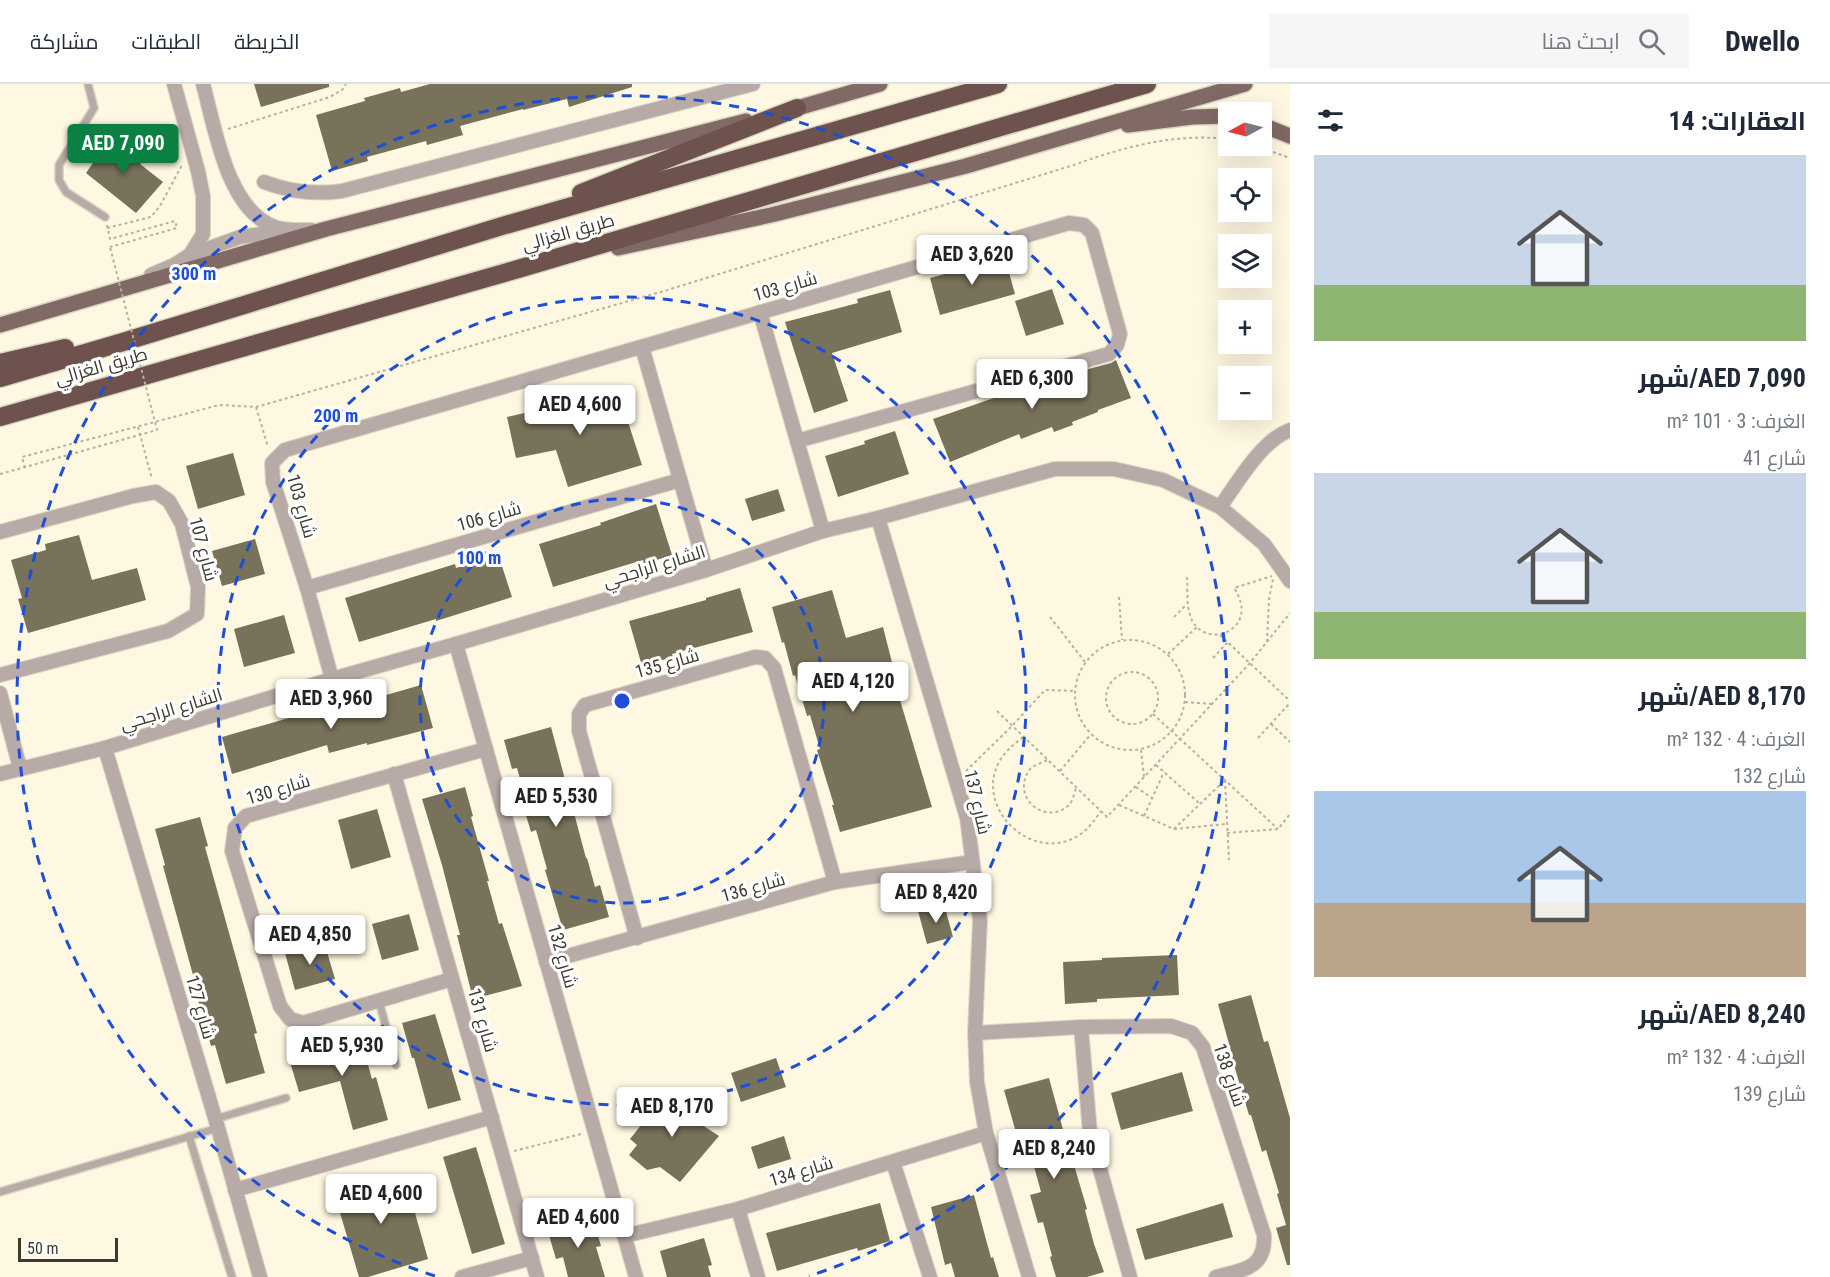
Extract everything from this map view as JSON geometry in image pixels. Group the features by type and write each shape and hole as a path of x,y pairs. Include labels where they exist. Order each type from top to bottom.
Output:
{"highway":[{"name":"طريق الغزالي","path":"0,378 502,226 998,84"},
{"name":"طريق الغزالي","path":"0,417 518,269 1147,84"},
{"path":"502,226 632,172 797,108"},
{"path":"0,363 78,345 123,342"},
{"path":"0,430 125,381"}],"main road":[{"path":"0,325 326,229 797,108 880,84"},
{"path":"518,269 771,215 966,166 1245,84"},
{"path":"1084,130 1192,117 1218,116"},
{"path":"1272,129 1290,136"}],"street":[{"path":"174,84 204,200 203,234 190,255"},
{"path":"202,84 228,174 240,199 254,213 275,227 292,230"},
{"path":"264,182 294,191 318,193 342,191 753,84"},
{"name":"شارع 103","path":"332,679 307,588 273,482 272,463 285,450 1069,223 1084,225 1092,232 1120,334 1117,345 1109,354 797,441"},
{"path":"131,287 190,255 240,237 292,230 326,229"},
{"path":"760,312 823,531"},
{"path":"642,347 706,570"},
{"path":"1220,507 1261,451 1280,434 1290,430"},
{"name":"الشارع الراجحي","path":"0,774 105,748 706,570 823,531 879,518 1055,469 1114,469 1163,480 1220,507 1264,544 1290,580"},
{"name":"شارع 106","path":"307,588 680,480"},
{"path":"0,532 133,496 156,492"},
{"name":"شارع 107","path":"0,675 168,631 197,614 198,587 182,524 168,501 156,492"},
{"name":"شارع 137","path":"879,518 967,819 980,920 975,1033 977,1082 986,1133 1029,1277"},
{"name":"شارع 132","path":"456,644 636,1277"},
{"name":"شارع 135","path":"637,938 579,731 579,714 585,705 755,657 765,658 774,668 835,882"},
{"path":"0,693 20,768"},
{"name":"شارع 127","path":"105,748 260,1277"},
{"name":"شارع 130","path":"452,979 303,1023 290,1019 280,1006 232,851 235,828 246,816 486,749"},
{"name":"شارع 131","path":"394,774 537,1277"},
{"name":"شارع 136","path":"546,962 835,882 972,862"},
{"name":"شارع 138","path":"975,1033 1171,1026 1192,1033 1203,1047 1264,1235 1265,1246 1262,1256 1246,1273 1216,1277"},
{"path":"1082,1028 1090,1133 1130,1277"},
{"path":"235,1190 492,1117"},
{"name":"شارع 134","path":"624,1236 738,1209 986,1133"},
{"path":"893,1162 930,1277"},
{"path":"738,1209 758,1277"},
{"path":"462,1277 532,1258"}],"lane":[{"path":"88,84 94,108 58,165 59,180 66,192 105,217"},
{"path":"379,1000 396,1065"},
{"path":"0,1192 189,1136 216,1123 286,1098"},
{"path":"189,1136 232,1277"}],"path":[{"path":"216,133 330,97 342,90 346,84"},
{"path":"25,468 22,457 219,405 256,407 664,291 1111,152 1155,142 1194,137 1218,138"},
{"path":"1272,152 1290,158"},
{"path":"107,228 151,217 160,206 185,159 194,156"},
{"path":"0,474 157,430 110,247 177,228 175,221 110,239"},
{"path":"256,407 272,463"},
{"path":"138,427 156,492"},
{"path":"1187,577 1190,616 1197,627 1208,634 1220,635 1235,626 1243,610 1241,598 1234,588 1274,576 1269,599 1267,642"},
{"path":"1119,597 1122,640"},
{"path":"1174,617 1188,603"},
{"path":"997,711 1107,817 1250,663 1290,613"},
{"path":"1050,617 1085,663"},
{"path":"1168,654 1197,627"},
{"path":"1220,635 1290,702 1258,738"},
{"path":"1122,640 1138,640 1154,645 1168,654 1178,668 1184,684 1183,712 1172,731 1163,740 1141,749 1114,748 1102,742 1091,734 1082,721 1077,706 1076,691 1085,663 1095,652 1122,640"},
{"path":"1213,658 1228,642"},
{"path":"1132,672 1150,679 1158,696 1153,714 1137,724 1127,724 1118,720 1111,714 1107,705 1106,696 1109,686 1123,674 1132,672"},
{"path":"956,781 1012,726 1044,690 1076,691"},
{"path":"1185,702 1212,704"},
{"path":"1153,714 1278,829"},
{"path":"1271,724 1290,742"},
{"path":"1060,771 1091,734"},
{"path":"1023,736 1008,749 997,765 993,784 1000,812 1019,834 1036,842 1065,841 1090,827 1101,811"},
{"path":"1141,749 1144,777"},
{"path":"1047,760 1031,768 1023,783 1026,800 1039,811 1056,813 1070,804 1076,788"},
{"path":"1156,765 1200,804"},
{"path":"1144,816 1164,772"},
{"path":"1174,829 1225,780"},
{"path":"1225,780 1229,860"},
{"path":"1136,786 1152,798"},
{"path":"1119,805 1174,829 1226,824"},
{"path":"1227,833 1278,829 1290,814"},
{"path":"502,1154 594,1131"}],"building":[{"path":"254,84 329,84 329,87 261,107"},
{"path":"430,84 632,84 632,87 569,107 567,99 460,126 463,135 427,145 426,141 367,157 368,161 332,171 316,115 400,88 401,92"},
{"path":"113,137 144,161 140,164 163,182 136,213 86,173 95,160 91,157 99,147 103,149"},
{"path":"1005,258 1015,294 940,315 930,278"},
{"path":"1052,289 1064,324 1026,336 1015,301"},
{"path":"890,290 902,332 832,353 848,401 814,413 785,322 858,303 857,299"},
{"path":"1116,360 1131,398 1098,410 1098,412 1072,422 1073,425 1054,432 1052,427 1021,439 1019,434 950,462 933,419 1026,387 1027,392 1063,378 1062,376"},
{"path":"620,387 642,465 568,487 556,450 516,458 507,417 564,404 563,400"},
{"path":"895,431 909,474 838,497 825,456 865,444 864,441"},
{"path":"233,453 245,495 198,509 186,466"},
{"path":"778,489 785,511 752,521 745,499"},
{"path":"656,504 672,555 644,564 643,560 553,587 539,544 601,525 600,523"},
{"path":"79,535 92,580 137,568 146,600 28,633 18,599 22,598 11,560 46,550 45,544"},
{"path":"255,539 265,574 222,586 212,551"},
{"path":"498,554 512,597 359,642 345,598 455,564 456,568"},
{"path":"740,588 753,632 672,654 673,657 642,666 629,621 706,600 706,598"},
{"path":"832,590 846,638 883,627 899,690 897,690 932,807 840,832 817,750 820,749 810,715 807,716 772,607"},
{"path":"284,615 295,653 244,667 234,629"},
{"path":"421,685 433,728 329,753 327,745 232,774 222,737 310,712 310,714 348,704 348,706"},
{"path":"551,727 586,858 595,887 600,885 609,917 563,930 536,830 531,832 523,805 527,804 517,768 512,769 504,740"},
{"path":"465,787 499,924 502,923 522,986 473,999 457,935 460,935 422,799"},
{"path":"377,809 391,857 351,869 338,820"},
{"path":"200,817 208,846 205,847 257,1033 254,1034 265,1073 226,1084 215,1045 211,1046 202,1016 155,829"},
{"path":"944,904 953,937 927,944 918,911"},
{"path":"409,914 419,950 382,960 372,924"},
{"path":"324,942 335,979 295,990 285,953"},
{"path":"1177,955 1179,995 1097,999 1097,1002 1065,1004 1063,962"},
{"path":"1251,995 1264,1042 1268,1041 1290,1118 1290,1265 1287,1265 1276,1228 1286,1225 1277,1194 1279,1193 1266,1150 1262,1152 1251,1115 1249,1115 1218,1004"},
{"path":"435,1014 461,1100 428,1109 402,1023"},
{"path":"359,1033 372,1079 376,1077 388,1120 353,1130 340,1081 299,1092 287,1052"},
{"path":"776,1058 786,1087 741,1102 731,1073"},
{"path":"1182,1072 1193,1111 1121,1130 1111,1093"},
{"path":"1049,1078 1087,1209 1085,1210 1094,1244 1104,1272 1087,1277 1056,1277 1043,1222 1038,1223 1030,1195 1041,1192 1032,1159 1024,1161 1004,1090"},
{"path":"668,1091 699,1113 693,1119 719,1136 680,1182 660,1167 647,1170 629,1155 637,1145 630,1139"},
{"path":"784,1136 791,1159 758,1169 751,1147"},
{"path":"476,1147 505,1244 472,1254 443,1157"},
{"path":"408,1175 419,1212 415,1213 428,1259 368,1277 359,1277 333,1189 364,1181 366,1187"},
{"path":"974,1195 991,1258 993,1257 999,1277 955,1277 951,1263 945,1265 931,1207"},
{"path":"880,1203 890,1241 777,1271 766,1233"},
{"path":"1223,1203 1233,1237 1145,1260 1136,1229"},
{"path":"593,1219 601,1246 596,1247 605,1277 568,1277 563,1257 556,1259 548,1232"},
{"path":"704,1238 712,1265 708,1266 711,1277 667,1277 660,1251"}]}
